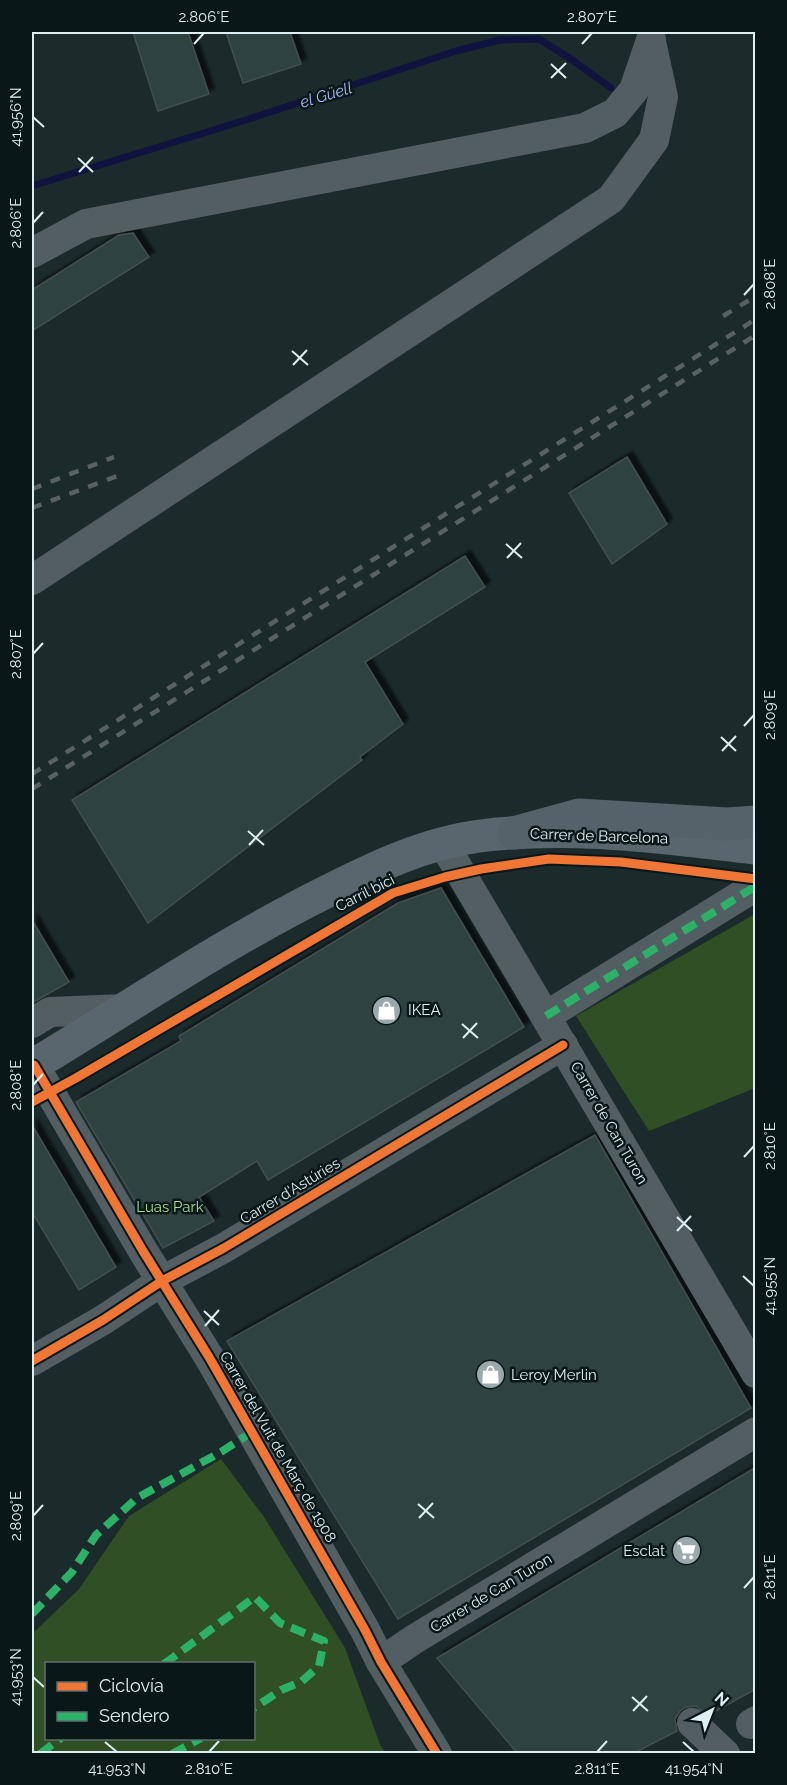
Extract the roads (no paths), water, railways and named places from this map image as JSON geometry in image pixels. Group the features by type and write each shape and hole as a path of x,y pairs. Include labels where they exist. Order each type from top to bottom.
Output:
{"highway":[{"path":"514,833 579,815 727,824 756,822"}],"main road":[{"name":"Carrer de Barcelona","path":"33,1065 274,918 377,866 443,843 481,836 548,831 636,835 756,848"}],"street":[{"path":"32,253 86,224 585,128 615,113 634,90 650,37"},
{"path":"32,580 611,199 654,140 663,97 650,37"},
{"name":"Carrer de Can Turon","path":"443,843 756,1373"},
{"path":"546,1016 756,886"},
{"name":"Carrer de Barcelona","path":"32,1023 50,1012 124,1009"},
{"name":"Carrer d'Astúries","path":"32,1361 103,1320 162,1281 224,1248 563,1045"},
{"name":"Carrer del Vuit de Març de 1908","path":"33,1065 214,1367 365,1630 381,1662 437,1754"},
{"name":"Carrer de Can Turon","path":"381,1662 413,1640 756,1432"},
{"path":"693,1723 725,1754"}],"waterway":[{"name":"el Güell","path":"32,186 249,119 456,51 500,40 539,39 611,88"}],"railway":[{"path":"723,316 756,296"},
{"path":"32,774 756,319"},
{"path":"32,789 756,335"},
{"path":"32,489 114,457"},
{"path":"32,508 120,475"}],"place":[{"name":"IKEA","path":"387,1010"},
{"name":"Leroy Merlin","path":"490,1375"},
{"name":"Esclat","path":"686,1551"}],"park label":[{"name":"Luas Park","path":"170,1207"}]}
